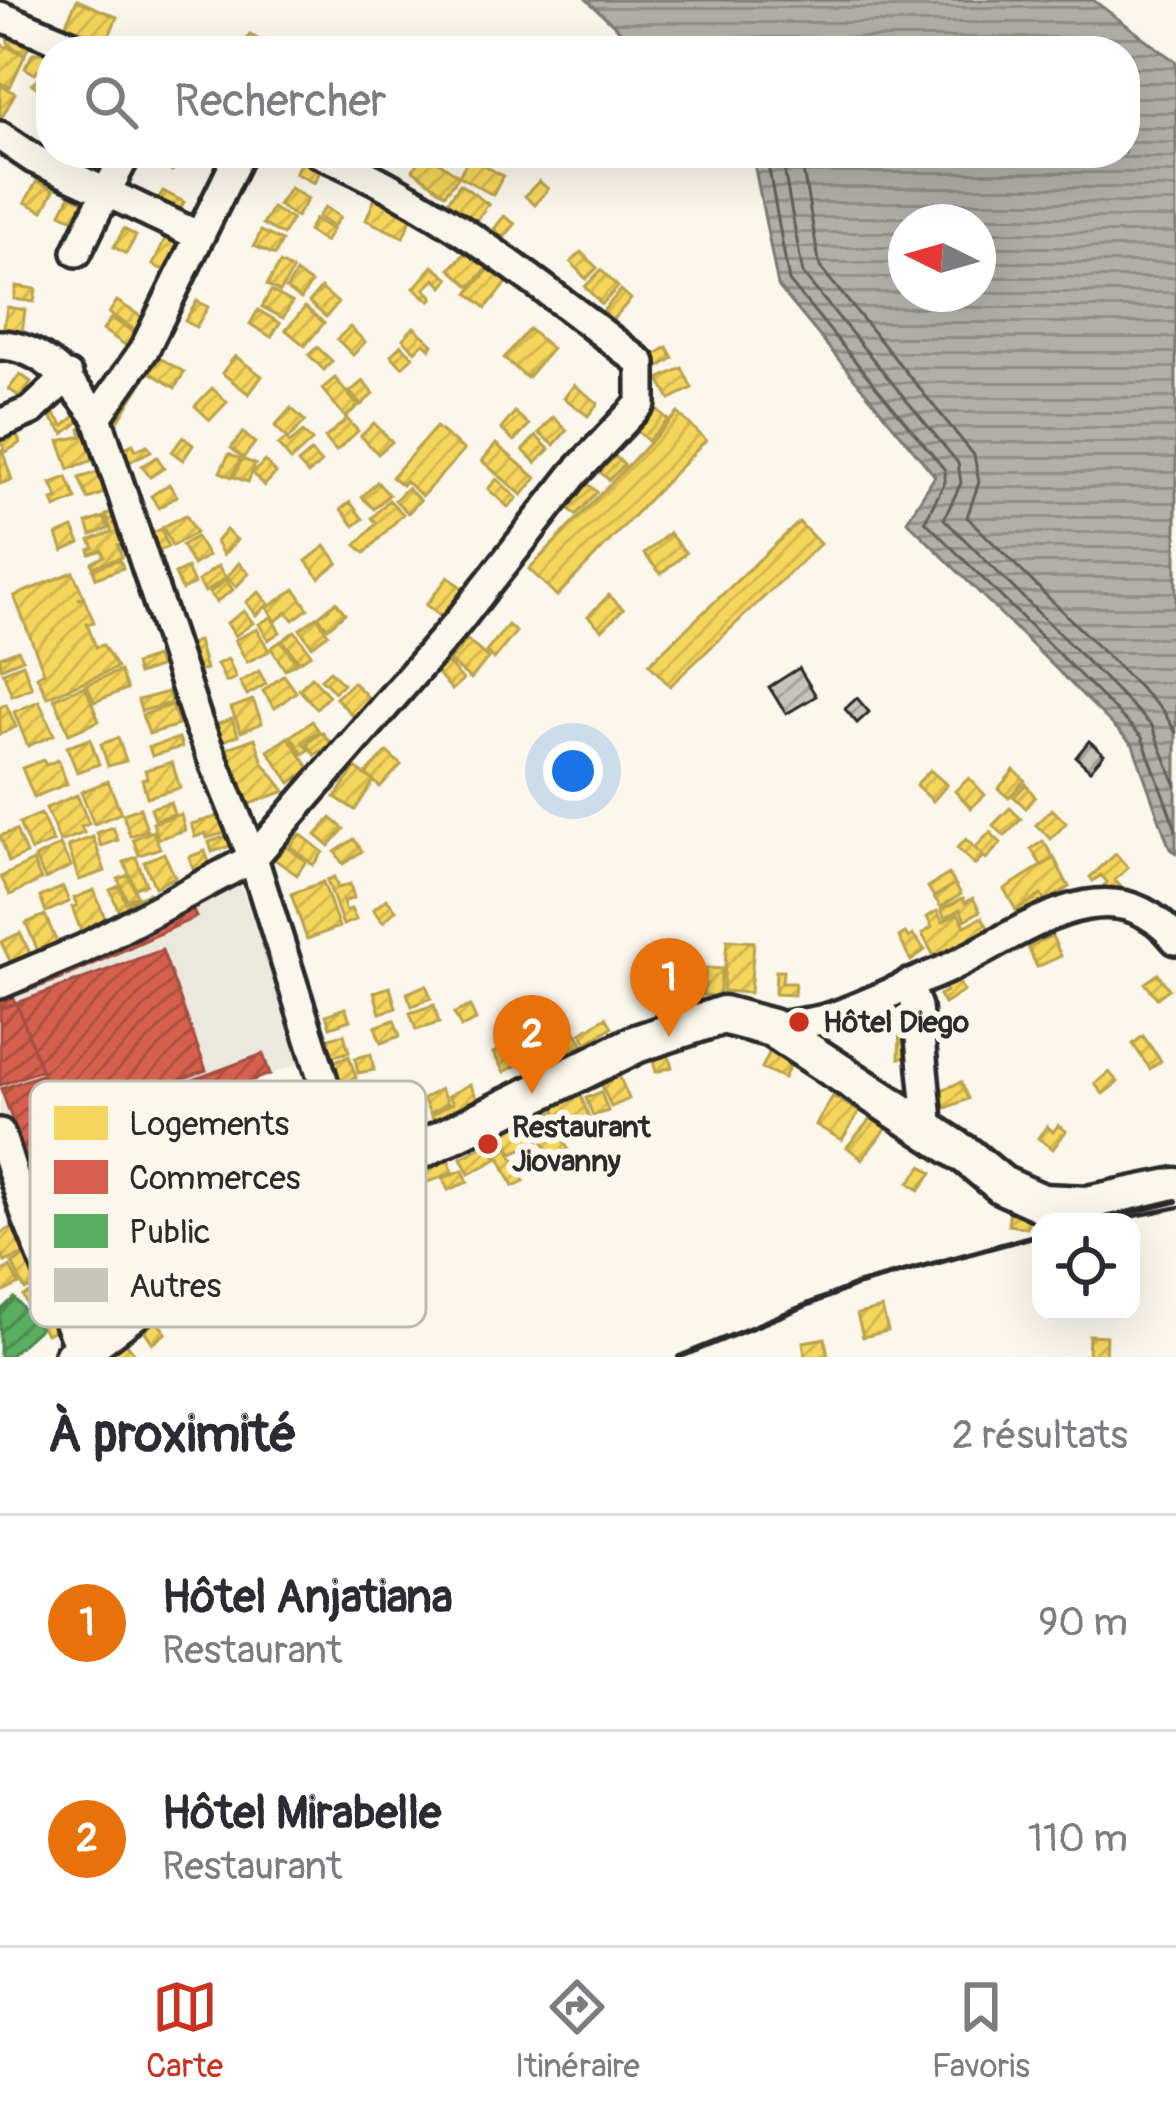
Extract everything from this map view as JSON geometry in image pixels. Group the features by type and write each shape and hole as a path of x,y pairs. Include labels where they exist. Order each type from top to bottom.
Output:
{"main road":[{"path":"426,1147 635,1044 722,1015 772,1028 1002,1185 1042,1203 1087,1205 1176,1187"},
{"path":"76,1353 111,1327"}],"street":[{"path":"0,16 49,36"},
{"path":"0,136 36,160"},
{"path":"54,168 199,236"},
{"path":"77,252 119,168"},
{"path":"97,417 144,350 233,168"},
{"path":"0,984 83,949 253,858 458,622 574,474 640,403 641,363 449,221 354,168"},
{"path":"0,345 17,345 68,376 97,417 198,723 253,858 323,1081"},
{"path":"0,424 32,410 68,376"},
{"path":"772,1028 832,1017 942,972 1013,931 1057,913 1106,904 1160,920 1176,940"},
{"path":"908,984 917,1007 928,1131"},
{"path":"0,1133 30,1227"}],"shaded area":[{"path":"238,878 303,1062 253,1081 30,1081 30,1166 20,1170 0,1114 0,984"}],"water":[{"path":"587,0 1093,0 1176,62 1176,853 1170,849 1133,745 907,521 935,476 778,286 755,168 1140,168 1140,36 626,36"}],"building: Logements":[{"path":"77,0 117,17 109,36 77,36 63,30"},
{"path":"16,30 33,37 25,54 9,45 6,35"},
{"path":"0,44 25,55 10,87 0,83"},
{"path":"36,53 35,74 25,68"},
{"path":"0,85 15,93 1,119 0,118"},
{"path":"86,168 105,168 100,177"},
{"path":"298,168 322,168 314,183 295,173"},
{"path":"447,168 459,176 445,194 413,170"},
{"path":"463,168 489,168 503,176 493,195 459,176"},
{"path":"37,181 54,190 43,211 25,202"},
{"path":"539,181 548,189 535,205 525,196"},
{"path":"460,184 488,204 474,224 446,204"},
{"path":"290,188 308,199 296,217 278,205"},
{"path":"163,191 184,202 176,216 155,204"},
{"path":"377,193 415,210 403,237 366,220"},
{"path":"70,195 84,202 75,220 61,213"},
{"path":"325,207 340,217 333,227 318,217"},
{"path":"272,208 292,219 283,235 263,224"},
{"path":"504,216 515,224 504,238 494,229"},
{"path":"315,219 332,230 325,242 308,231"},
{"path":"124,229 136,236 126,254 114,247"},
{"path":"261,231 282,241 275,255 254,246"},
{"path":"167,234 184,242 170,273 153,265"},
{"path":"474,242 494,260 471,287 450,269"},
{"path":"581,252 597,268 586,279 571,262"},
{"path":"280,263 293,270 280,292 267,285"},
{"path":"493,265 510,279 486,308 468,293"},
{"path":"433,266 449,279 443,287 435,279 425,289 433,297 430,301 414,288"},
{"path":"601,270 618,287 602,304 585,287"},
{"path":"296,273 311,283 301,299 286,289"},
{"path":"16,286 36,289 34,302 14,299"},
{"path":"321,288 338,303 326,317 309,302"},
{"path":"621,290 631,299 612,320 603,311"},
{"path":"271,291 292,302 283,318 262,307"},
{"path":"117,301 148,321 140,333 109,313"},
{"path":"197,301 208,307 196,327 185,321"},
{"path":"7,307 25,310 21,342 2,339"},
{"path":"305,307 324,323 305,346 286,330"},
{"path":"258,310 280,323 271,337 250,324"},
{"path":"111,318 140,336 131,349 103,330"},
{"path":"350,327 365,342 353,355 337,339"},
{"path":"414,327 433,345 430,349 424,343 415,351 403,339"},
{"path":"529,329 552,349 527,378 504,358"},
{"path":"401,345 413,357 402,367 391,355"},
{"path":"317,347 332,361 324,370 309,355"},
{"path":"667,347 673,358 653,371 646,361"},
{"path":"151,353 184,372 175,388 143,368"},
{"path":"235,356 262,376 249,394 222,373"},
{"path":"682,368 692,388 670,399 659,379"},
{"path":"131,373 143,381 116,424 103,416"},
{"path":"20,374 31,382 21,398 9,389"},
{"path":"335,378 358,406 345,417 322,389"},
{"path":"363,381 373,394 361,405 350,392"},
{"path":"574,385 598,403 588,416 564,398"},
{"path":"212,388 227,402 210,420 195,406"},
{"path":"71,391 74,395 53,413 64,426 80,411 85,417 64,434 46,412"},
{"path":"654,406 668,420 648,441 634,428"},
{"path":"291,408 305,421 288,439 275,426"},
{"path":"515,412 529,425 514,441 501,429"},
{"path":"678,413 706,440 557,596 529,569"},
{"path":"553,417 567,430 554,445 539,433"},
{"path":"347,419 358,431 336,451 325,438"},
{"path":"374,423 392,442 378,454 361,436"},
{"path":"89,426 101,457 69,469 59,441 82,436 80,429"},
{"path":"436,427 464,450 422,496 392,477"},
{"path":"15,429 20,443 6,452 0,439"},
{"path":"303,432 312,441 291,460 278,445 286,439 290,443"},
{"path":"243,433 255,443 243,458 231,448"},
{"path":"536,436 549,449 536,463 523,450"},
{"path":"183,437 193,445 183,460 172,452"},
{"path":"133,444 136,450 147,445 151,451 119,467 119,450"},
{"path":"496,444 536,478 522,495 482,461"},
{"path":"0,451 12,480 0,484"},
{"path":"311,452 321,463 308,474 298,463"},
{"path":"229,454 240,459 232,477 220,472"},
{"path":"615,456 624,465 609,480 600,472"},
{"path":"157,457 164,468 150,477 142,466"},
{"path":"242,459 255,464 248,482 234,477"},
{"path":"265,461 276,473 264,486 253,473"},
{"path":"104,470 107,492 88,499 79,478"},
{"path":"67,477 76,499 55,508 52,500 58,498 51,483"},
{"path":"497,479 517,498 508,507 488,489"},
{"path":"584,480 597,492 576,515 563,503"},
{"path":"377,482 389,495 374,509 362,497"},
{"path":"169,484 177,496 159,508 151,496"},
{"path":"407,488 420,500 408,513 395,500"},
{"path":"114,495 126,530 119,532 120,537 127,535 131,547 118,545 122,557 93,567 104,556 102,550 90,554 94,548 90,540 112,532 106,515 114,512 106,498"},
{"path":"389,500 403,514 365,553 356,545 377,523 372,518"},
{"path":"350,502 363,519 354,526 341,509"},
{"path":"186,515 196,533 172,546 163,527"},
{"path":"104,517 108,529 91,535 87,523"},
{"path":"799,522 820,544 670,686 649,664"},
{"path":"73,528 80,543 63,551 57,535"},
{"path":"161,529 168,547 153,553 146,536"},
{"path":"226,530 237,540 223,555 216,542"},
{"path":"669,533 686,553 661,574 644,554"},
{"path":"196,537 208,556 193,565 182,545"},
{"path":"325,546 338,563 319,578 306,561"},
{"path":"120,559 123,568 96,578 93,569"},
{"path":"239,563 249,573 236,587 227,577"},
{"path":"218,566 226,578 205,592 198,581"},
{"path":"187,568 194,584 182,590 175,574"},
{"path":"73,572 84,597 78,599 84,599 94,622 87,624 96,647 103,645 117,668 47,697 37,676 44,672 14,596"},
{"path":"448,577 466,591 444,619 426,605"},
{"path":"226,580 233,590 216,602 209,593"},
{"path":"295,589 308,609 293,620 287,612 276,621 267,608"},
{"path":"259,592 269,604 256,615 246,602"},
{"path":"609,595 623,609 602,630 588,616"},
{"path":"336,602 345,613 328,628 318,617"},
{"path":"244,611 253,623 235,636 227,623"},
{"path":"271,617 280,632 268,640 259,624"},
{"path":"317,617 328,634 312,646 300,629"},
{"path":"508,625 516,632 494,659 486,652"},
{"path":"257,629 269,651 247,662 235,640"},
{"path":"295,631 311,654 299,662 283,640"},
{"path":"185,637 187,645 198,641 206,669 190,674 180,640"},
{"path":"467,640 488,658 471,679 449,661"},
{"path":"281,641 296,663 285,670 271,648"},
{"path":"18,650 23,659 1,668 0,657"},
{"path":"156,657 159,667 138,674 135,664"},
{"path":"228,659 236,678 226,682 217,664"},
{"path":"447,662 463,680 452,690 436,671"},
{"path":"23,664 32,688 12,696 3,672"},
{"path":"120,671 127,689 94,702 87,684"},
{"path":"259,671 266,684 247,695 240,682"},
{"path":"330,671 343,684 335,692 321,679"},
{"path":"284,675 296,692 275,708 263,691"},
{"path":"312,677 329,696 316,708 299,689"},
{"path":"353,682 371,700 354,717 336,698"},
{"path":"85,686 99,721 69,734 54,698"},
{"path":"168,692 172,703 141,711 138,700"},
{"path":"253,700 262,723 241,732 231,708"},
{"path":"39,701 54,735 28,746 14,712"},
{"path":"6,704 16,727 0,734 0,707"},
{"path":"172,705 179,725 149,734 142,715"},
{"path":"232,719 238,735 219,743 213,726"},
{"path":"312,721 319,731 303,742 309,750 303,754 291,736"},
{"path":"322,732 331,744 315,755 307,743"},
{"path":"288,737 310,769 290,783 268,751"},
{"path":"118,738 126,761 108,766 101,744"},
{"path":"179,738 182,747 152,756 149,747"},
{"path":"255,738 263,763 285,791 244,806 223,750"},
{"path":"90,739 99,764 77,772 67,747"},
{"path":"387,752 401,765 380,787 366,774"},
{"path":"43,760 46,765 58,760 67,784 34,797 22,768"},
{"path":"172,762 180,788 147,797 142,779 147,778 145,770"},
{"path":"355,768 374,781 355,810 335,797"},
{"path":"930,770 947,785 933,801 916,785"},
{"path":"1014,770 1025,780 1009,798 998,789"},
{"path":"969,778 985,795 971,808 955,791"},
{"path":"108,781 121,813 94,824 81,792"},
{"path":"1026,784 1035,797 1026,808 1014,797"},
{"path":"77,795 89,824 81,827 84,833 60,842 46,808"},
{"path":"170,802 174,814 155,820 151,808"},
{"path":"140,808 147,830 130,836 123,814"},
{"path":"1010,808 1021,819 1005,836 993,825"},
{"path":"1052,809 1066,823 1051,839 1036,825"},
{"path":"41,814 53,842 31,851 19,823"},
{"path":"181,814 185,830 158,839 153,823"},
{"path":"226,814 231,831 195,837 191,824"},
{"path":"331,818 344,829 329,846 316,835"},
{"path":"113,827 118,840 101,846 97,833"},
{"path":"16,830 26,854 9,862 0,836"},
{"path":"153,831 160,848 139,855 133,839"},
{"path":"990,832 1001,843 986,859 975,848"},
{"path":"236,833 239,843 212,852 209,842"},
{"path":"300,834 323,852 313,865 290,846"},
{"path":"93,837 105,871 79,880 68,846"},
{"path":"354,839 362,851 343,864 335,852"},
{"path":"966,839 983,856 975,865 957,848"},
{"path":"1043,841 1054,858 1042,866 1031,849"},
{"path":"60,845 71,866 45,879 35,858"},
{"path":"284,845 306,861 297,875 274,859"},
{"path":"205,851 213,873 197,879 189,857"},
{"path":"164,853 175,877 155,887 144,862"},
{"path":"1116,854 1128,868 1115,880 1121,887 1110,897 1102,888 1107,882 1101,875 1093,881 1090,877"},
{"path":"136,857 146,884 135,888 124,862"},
{"path":"1054,858 1069,887 1046,902 1041,895 1016,910 1004,889"},
{"path":"33,861 41,880 10,895 1,877"},
{"path":"949,874 955,884 934,897 928,887"},
{"path":"128,875 137,896 127,900 118,879"},
{"path":"334,877 338,888 350,884 354,898 343,902 356,920 343,925 327,880"},
{"path":"323,882 339,927 307,939 291,894"},
{"path":"955,884 961,894 941,907 934,897"},
{"path":"119,886 126,903 149,893 153,903 121,916 110,890"},
{"path":"63,887 69,902 46,912 40,897"},
{"path":"94,890 108,926 83,936 72,907 77,906 74,898"},
{"path":"1041,895 1049,907 1024,923 1016,910"},
{"path":"963,898 965,903 973,898 980,911 965,920 960,909 945,918 941,910"},
{"path":"386,899 396,910 383,922 373,910"},
{"path":"937,911 943,922 958,913 965,926 982,917 990,931 939,965 922,934 932,927 927,917"},
{"path":"45,915 59,947 40,956 26,923"},
{"path":"20,933 30,953 11,963 1,942"},
{"path":"905,933 909,938 913,935 925,950 911,961 899,937"},
{"path":"1052,936 1061,956 1037,967 1028,947"},
{"path":"727,940 754,942 750,993 723,991"},
{"path":"706,968 722,969 719,996 703,995"},
{"path":"776,971 783,971 782,983 795,983 794,995 775,994"},
{"path":"687,972 703,974 700,998 684,996"},
{"path":"676,973 684,1002 654,1009 653,999 660,993 652,981"},
{"path":"1158,974 1169,989 1157,998 1145,983"},
{"path":"955,977 964,991 944,1004 939,995 946,991 942,985"},
{"path":"426,985 431,998 412,1006 407,993"},
{"path":"390,987 396,1008 380,1013 374,992"},
{"path":"434,1005 439,1023 416,1030 410,1013"},
{"path":"470,1006 476,1020 461,1027 454,1013"},
{"path":"345,1008 350,1020 330,1027 326,1015"},
{"path":"606,1017 612,1027 587,1043 581,1033"},
{"path":"394,1020 400,1036 381,1043 375,1027"},
{"path":"900,1021 907,1021 907,1058 899,1058"},
{"path":"573,1029 583,1044 560,1059 550,1043"},
{"path":"344,1034 349,1052 323,1059 318,1041"},
{"path":"1143,1036 1161,1061 1150,1069 1133,1044"},
{"path":"514,1041 526,1060 504,1072 493,1053"},
{"path":"665,1045 672,1067 656,1072 650,1049"},
{"path":"772,1047 794,1057 784,1078 762,1068"},
{"path":"371,1054 374,1070 358,1073 355,1058"},
{"path":"349,1056 356,1078 331,1081 326,1064"},
{"path":"1109,1072 1118,1082 1103,1094 1095,1084"},
{"path":"618,1073 629,1099 611,1107 600,1081"},
{"path":"961,1082 968,1099 941,1110 934,1093"},
{"path":"470,1084 477,1098 434,1120 431,1115 453,1103 448,1096"},
{"path":"440,1089 448,1103 430,1113 426,1097"},
{"path":"601,1092 608,1111 593,1116 586,1098"},
{"path":"580,1094 591,1122 566,1136 553,1105"},
{"path":"833,1096 859,1112 842,1140 816,1125"},
{"path":"550,1107 569,1152 551,1160 532,1114"},
{"path":"528,1113 539,1142 512,1153 500,1124"},
{"path":"871,1118 886,1129 862,1159 847,1147"},
{"path":"1058,1125 1066,1131 1053,1149 1038,1138 1047,1126 1053,1132"},
{"path":"503,1137 524,1181 513,1186 492,1142"},
{"path":"488,1144 497,1159 469,1174 461,1158"},
{"path":"567,1156 573,1170 562,1175 559,1168 547,1174 544,1166"},
{"path":"448,1159 453,1172 426,1183 426,1168"},
{"path":"922,1166 932,1173 919,1190 909,1183"},
{"path":"463,1170 468,1182 448,1190 443,1178"},
{"path":"1010,1209 1030,1213 1027,1228 1008,1225"},
{"path":"16,1226 27,1253 5,1262 0,1233"},
{"path":"30,1254 30,1288 25,1290 12,1263"},
{"path":"10,1267 19,1284 0,1294 0,1272"},
{"path":"882,1308 888,1331 863,1337 857,1314"},
{"path":"142,1327 161,1327 166,1333 153,1343"},
{"path":"1089,1335 1106,1336 1105,1357 1088,1357"},
{"path":"825,1338 828,1357 805,1357 803,1342"},
{"path":"124,1340 137,1357 111,1357 108,1353"}],"building: Commerces":[{"path":"190,904 196,917 67,976 60,961"},
{"path":"162,950 206,1070 176,1081 45,1081 17,1003"},
{"path":"58,963 63,978 13,996 16,1003 0,1009 0,989"},
{"path":"17,1003 41,1070 0,1085 0,1009"},
{"path":"263,1054 270,1074 251,1081 190,1081"},
{"path":"43,1074 45,1081 30,1081 30,1146 23,1149 1,1089"}],"building: Public":[{"path":"14,1298 30,1316 30,1327 40,1328 8,1357 0,1357 0,1311"}],"building: Autres":[{"path":"799,668 816,696 786,714 769,687"},
{"path":"857,698 869,712 857,723 845,709"},
{"path":"1089,741 1104,754 1090,770 1076,757"}],"railway":[{"path":"1126,1213 1176,1201"},
{"path":"679,1357 856,1285 1032,1236"}],"place":[{"name":"Hôtel Diego","path":"799,1022"},
{"name":"Hôtel Anjatiana","path":"669,1037"},
{"name":"Hôtel Mirabelle","path":"532,1094"},
{"name":"Restaurant Jiovanny","path":"488,1144"}]}
